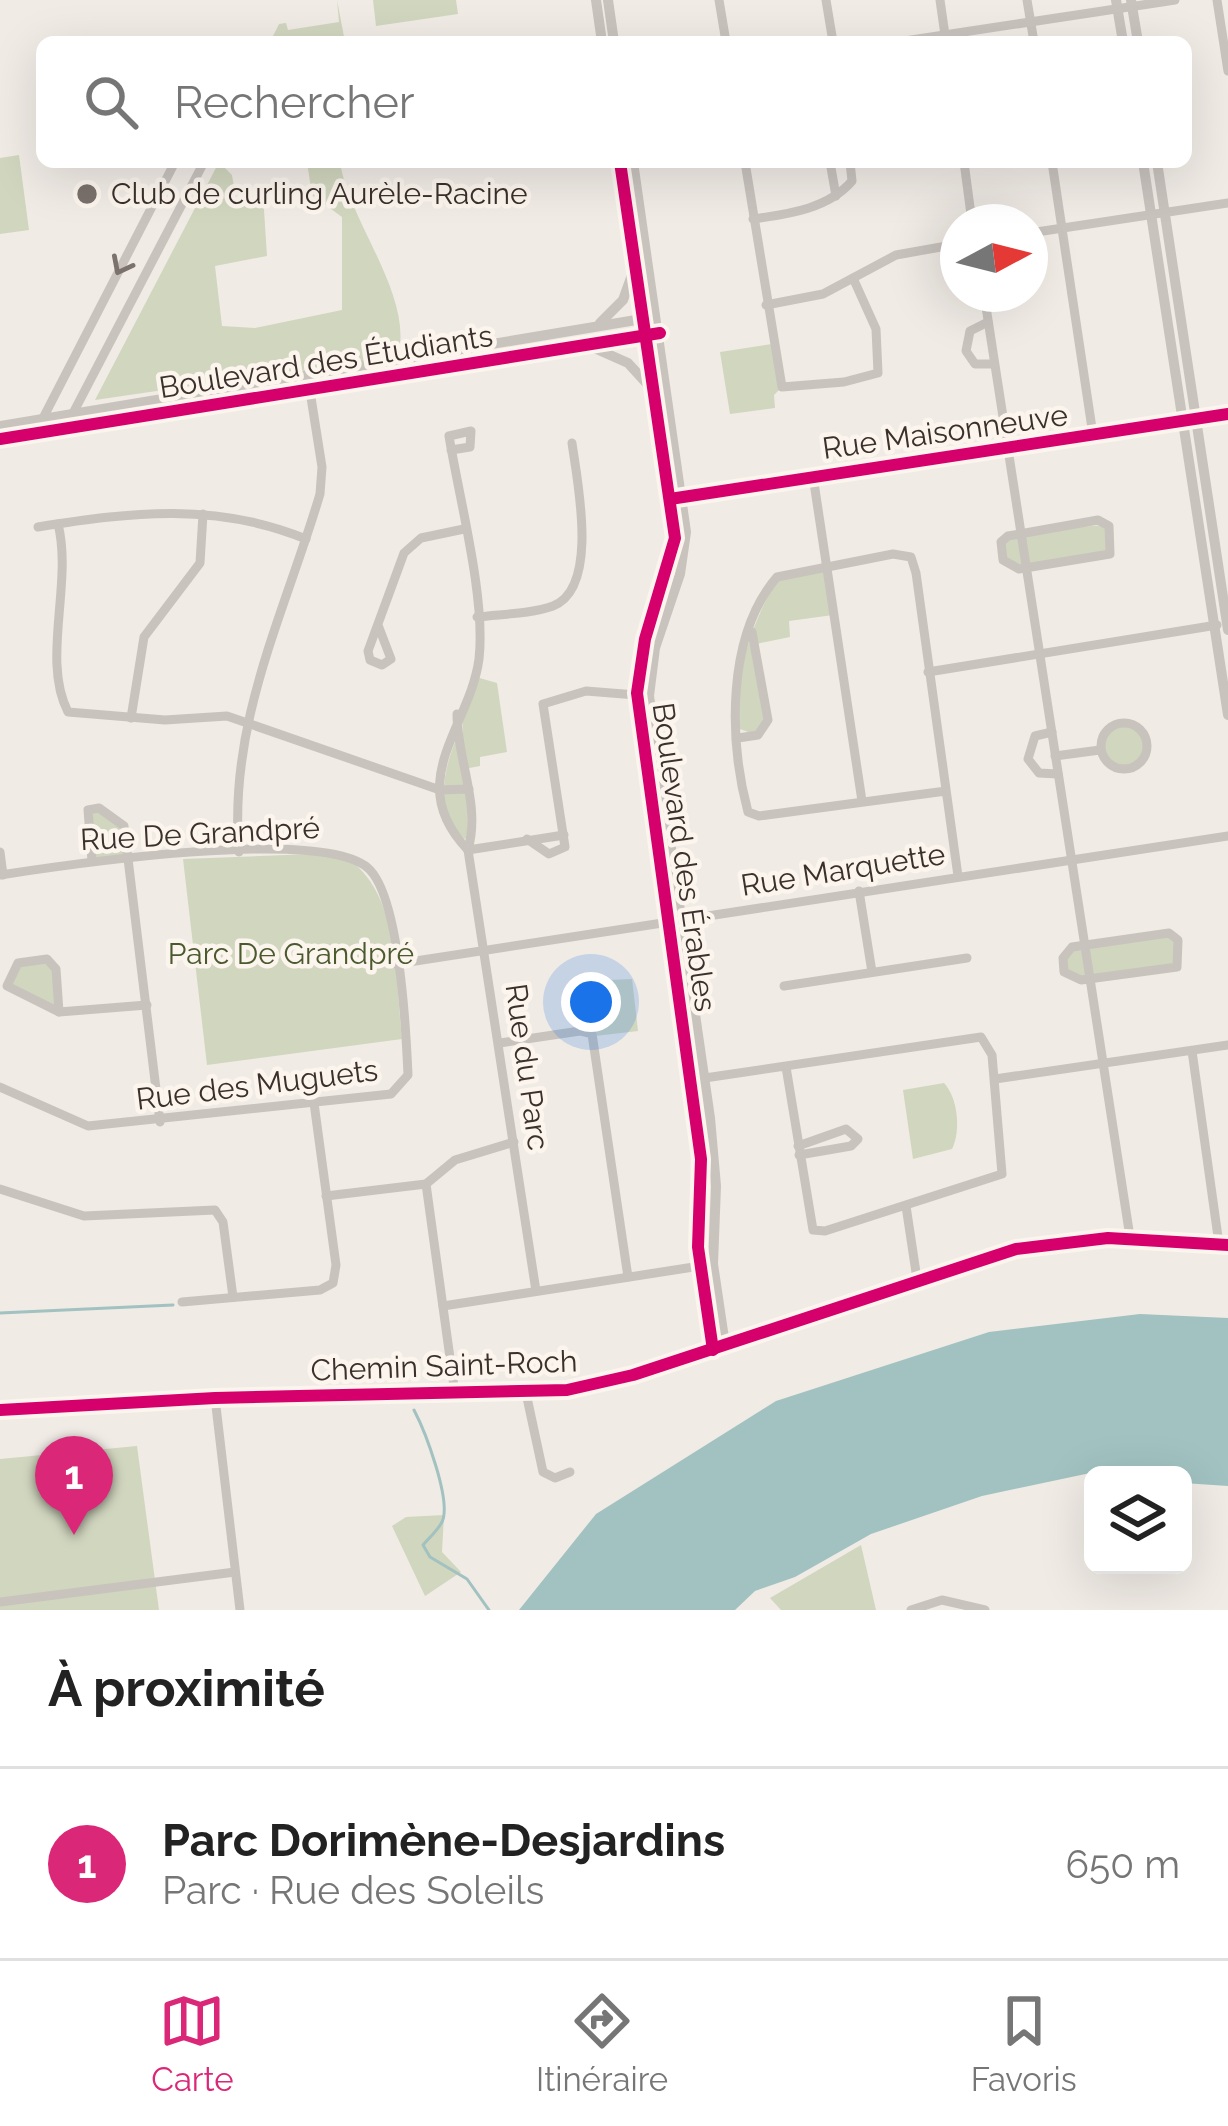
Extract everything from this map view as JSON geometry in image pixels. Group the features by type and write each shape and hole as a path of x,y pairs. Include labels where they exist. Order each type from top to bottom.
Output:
{"main road":[{"name":"Chemin Saint-Roch","path":"0,1410 215,1397 526,1393 611,1381 1016,1249 1130,1238 1223,1245"}],"street":[{"path":"596,0 601,36"},
{"path":"608,0 613,36"},
{"path":"719,0 725,36"},
{"path":"826,0 831,36"},
{"path":"940,0 946,36"},
{"path":"1028,0 1033,36"},
{"path":"961,36 1117,4 1175,0"},
{"path":"1216,0 1228,71"},
{"path":"1131,3 1137,36"},
{"path":"1117,4 1122,36"},
{"path":"36,434 172,168"},
{"path":"65,429 201,168"},
{"name":"Boulevard des Érables","path":"621,168 655,398 677,498"},
{"name":"Boulevard des Érables","path":"634,168 660,333 683,559 643,695 668,923 716,1186 706,1264 719,1347"},
{"path":"746,168 782,387 844,382 878,373 876,329 853,278"},
{"path":"831,168 836,196"},
{"path":"753,219 799,211 836,196 852,181 851,168"},
{"path":"965,168 970,204"},
{"path":"1053,168 1093,435"},
{"path":"1145,168 1158,214"},
{"path":"1157,168 1158,214 1224,625 1228,716"},
{"path":"1048,230 1228,203"},
{"path":"766,305 823,294 896,254 940,247"},
{"path":"593,327 623,300 632,254"},
{"path":"987,312 1130,1238"},
{"name":"Boulevard des Étudiants","path":"0,439 657,316"},
{"path":"988,322 970,331 966,351 975,364 994,364"},
{"name":"Boulevard des Étudiants","path":"0,426 660,333"},
{"path":"583,346 628,363 655,398"},
{"path":"238,852 235,783 246,722 307,539 322,467 309,383"},
{"name":"Rue Maisonneuve","path":"677,498 1228,415"},
{"path":"477,617 557,605 566,593 584,546 572,443"},
{"name":"Rue du Parc","path":"451,450 477,617 476,676 441,764 440,790 452,829 468,850"},
{"path":"813,476 862,801"},
{"path":"38,527 91,516 202,514 256,518 307,539"},
{"path":"131,718 144,637 200,563 202,514"},
{"path":"1102,520 1112,538 1110,554 1027,568 1012,568 1001,554 1001,542 1021,532 1102,520"},
{"path":"58,524 66,571 58,619 64,707 73,715 214,714 440,790 469,789"},
{"path":"378,625 400,561 412,544 464,530"},
{"path":"946,791 752,815 738,738 736,692 751,626 777,577 899,554 910,557 946,791 958,875"},
{"path":"928,672 1224,625"},
{"path":"738,738 758,734 768,716 751,626"},
{"path":"526,839 554,854 563,852 543,704 586,691 643,695"},
{"name":"Boulevard des Érables","path":"643,695 683,921 697,1079"},
{"name":"Rue du Parc","path":"458,714 461,764 469,789 468,850 536,1291"},
{"path":"1125,723 1143,731 1148,743 1142,762 1130,767 1109,761 1100,749 1109,729 1125,723"},
{"path":"1052,732 1035,736 1028,759 1039,772 1058,774"},
{"path":"1055,756 1100,749"},
{"path":"92,861 85,819 92,808 124,826 160,1122"},
{"path":"468,850 564,835"},
{"name":"Rue Marquette","path":"396,964 1228,836"},
{"name":"Rue De Grandpré","path":"2,875 128,856 318,850 356,859 382,890 396,964"},
{"path":"0,852 2,875"},
{"path":"860,891 872,972"},
{"path":"1169,933 1178,940 1177,967 1092,978 1074,980 1062,966 1069,949 1169,933"},
{"path":"784,986 968,958"},
{"path":"59,1012 54,962 18,963 6,982 10,990 59,1012 147,1004"},
{"name":"Rue des Muguets","path":"0,1087 72,1123 160,1122 391,1094 405,1083 407,1054 396,964"},
{"path":"500,1042 580,1030 592,1034 628,1277"},
{"path":"697,1079 973,1036 986,1040 995,1079 1003,1174 813,1230 786,1067"},
{"path":"995,1079 1228,1045"},
{"path":"1192,1051 1223,1245"},
{"path":"182,1302 320,1290 333,1283 336,1265 314,1103"},
{"path":"846,1129 857,1139 851,1146 799,1150 846,1129"},
{"path":"326,1196 426,1184 455,1160 514,1142"},
{"path":"426,1184 455,1394"},
{"path":"0,1189 44,1207 96,1217 215,1210 224,1222 233,1297"},
{"path":"906,1206 917,1279"},
{"path":"443,1306 706,1264"},
{"path":"526,1393 543,1472 555,1478 571,1472"},
{"path":"215,1397 240,1610"},
{"path":"0,1602 236,1572"},
{"path":"911,1610 942,1600 986,1610"}],"green space":[{"path":"337,0 344,36 273,36 279,24 286,23 288,30 339,22"},
{"path":"373,0 456,0 458,14 376,26"},
{"path":"19,155 29,230 0,234 0,158"},
{"path":"216,168 225,168 232,175 236,199 263,195 267,256 215,266 222,326 255,328 342,310 342,217 312,195 308,168 342,168 397,309 398,356 95,400"},
{"path":"772,344 781,388 774,395 775,408 730,414 720,352"},
{"path":"1104,525 1111,552 1024,568 1004,563 1002,543 1021,532"},
{"path":"826,566 833,615 789,621 790,637 756,644 767,715 754,734 737,728 746,650 777,578"},
{"path":"476,677 497,683 507,752 480,757 480,766 464,769 462,708"},
{"path":"1123,726 1138,732 1144,747 1138,762 1123,768 1108,762 1102,747 1108,732"},
{"path":"456,740 468,794 467,840 456,831 445,807 447,765"},
{"path":"99,810 121,825 128,857 93,859 90,812"},
{"name":"Parc De Grandpré","path":"337,853 358,867 384,909 395,961 402,1039 207,1065 183,859"},
{"path":"1171,935 1181,962 1078,982 1064,972 1069,949"},
{"path":"54,963 56,1011 12,989 8,977 20,965"},
{"path":"632,979 638,1031 595,1036 590,1029 609,980"},
{"path":"944,1083 957,1115 952,1149 913,1159 903,1090"},
{"path":"137,1446 159,1610 0,1610 0,1459"},
{"path":"444,1515 442,1552 461,1572 425,1596 392,1526 406,1517"},
{"path":"861,1545 876,1610 781,1610 770,1598"}],"water":[{"path":"1140,1314 1228,1318 1228,1486 1192,1484 1192,1466 1084,1466 1084,1474 982,1496 871,1534 795,1577 755,1591 735,1610 519,1610 596,1514 776,1401 989,1332"}],"waterway":[{"path":"0,1313 173,1305"},
{"path":"414,1410 430,1449 444,1512 442,1522 423,1545 430,1557 467,1579 489,1610"}],"cycle path":[{"path":"621,168 675,538 645,639 637,693 701,1159 698,1247 713,1350"},
{"path":"0,439 660,333"},
{"path":"670,499 1228,414"},
{"path":"0,1410 215,1398 567,1390 633,1375 1016,1249 1108,1238 1228,1245"}],"place":[{"name":"Club de curling Aurèle-Racine","path":"87,194"},
{"name":"Parc Dorimène-Desjardins","path":"74,1535"}]}
